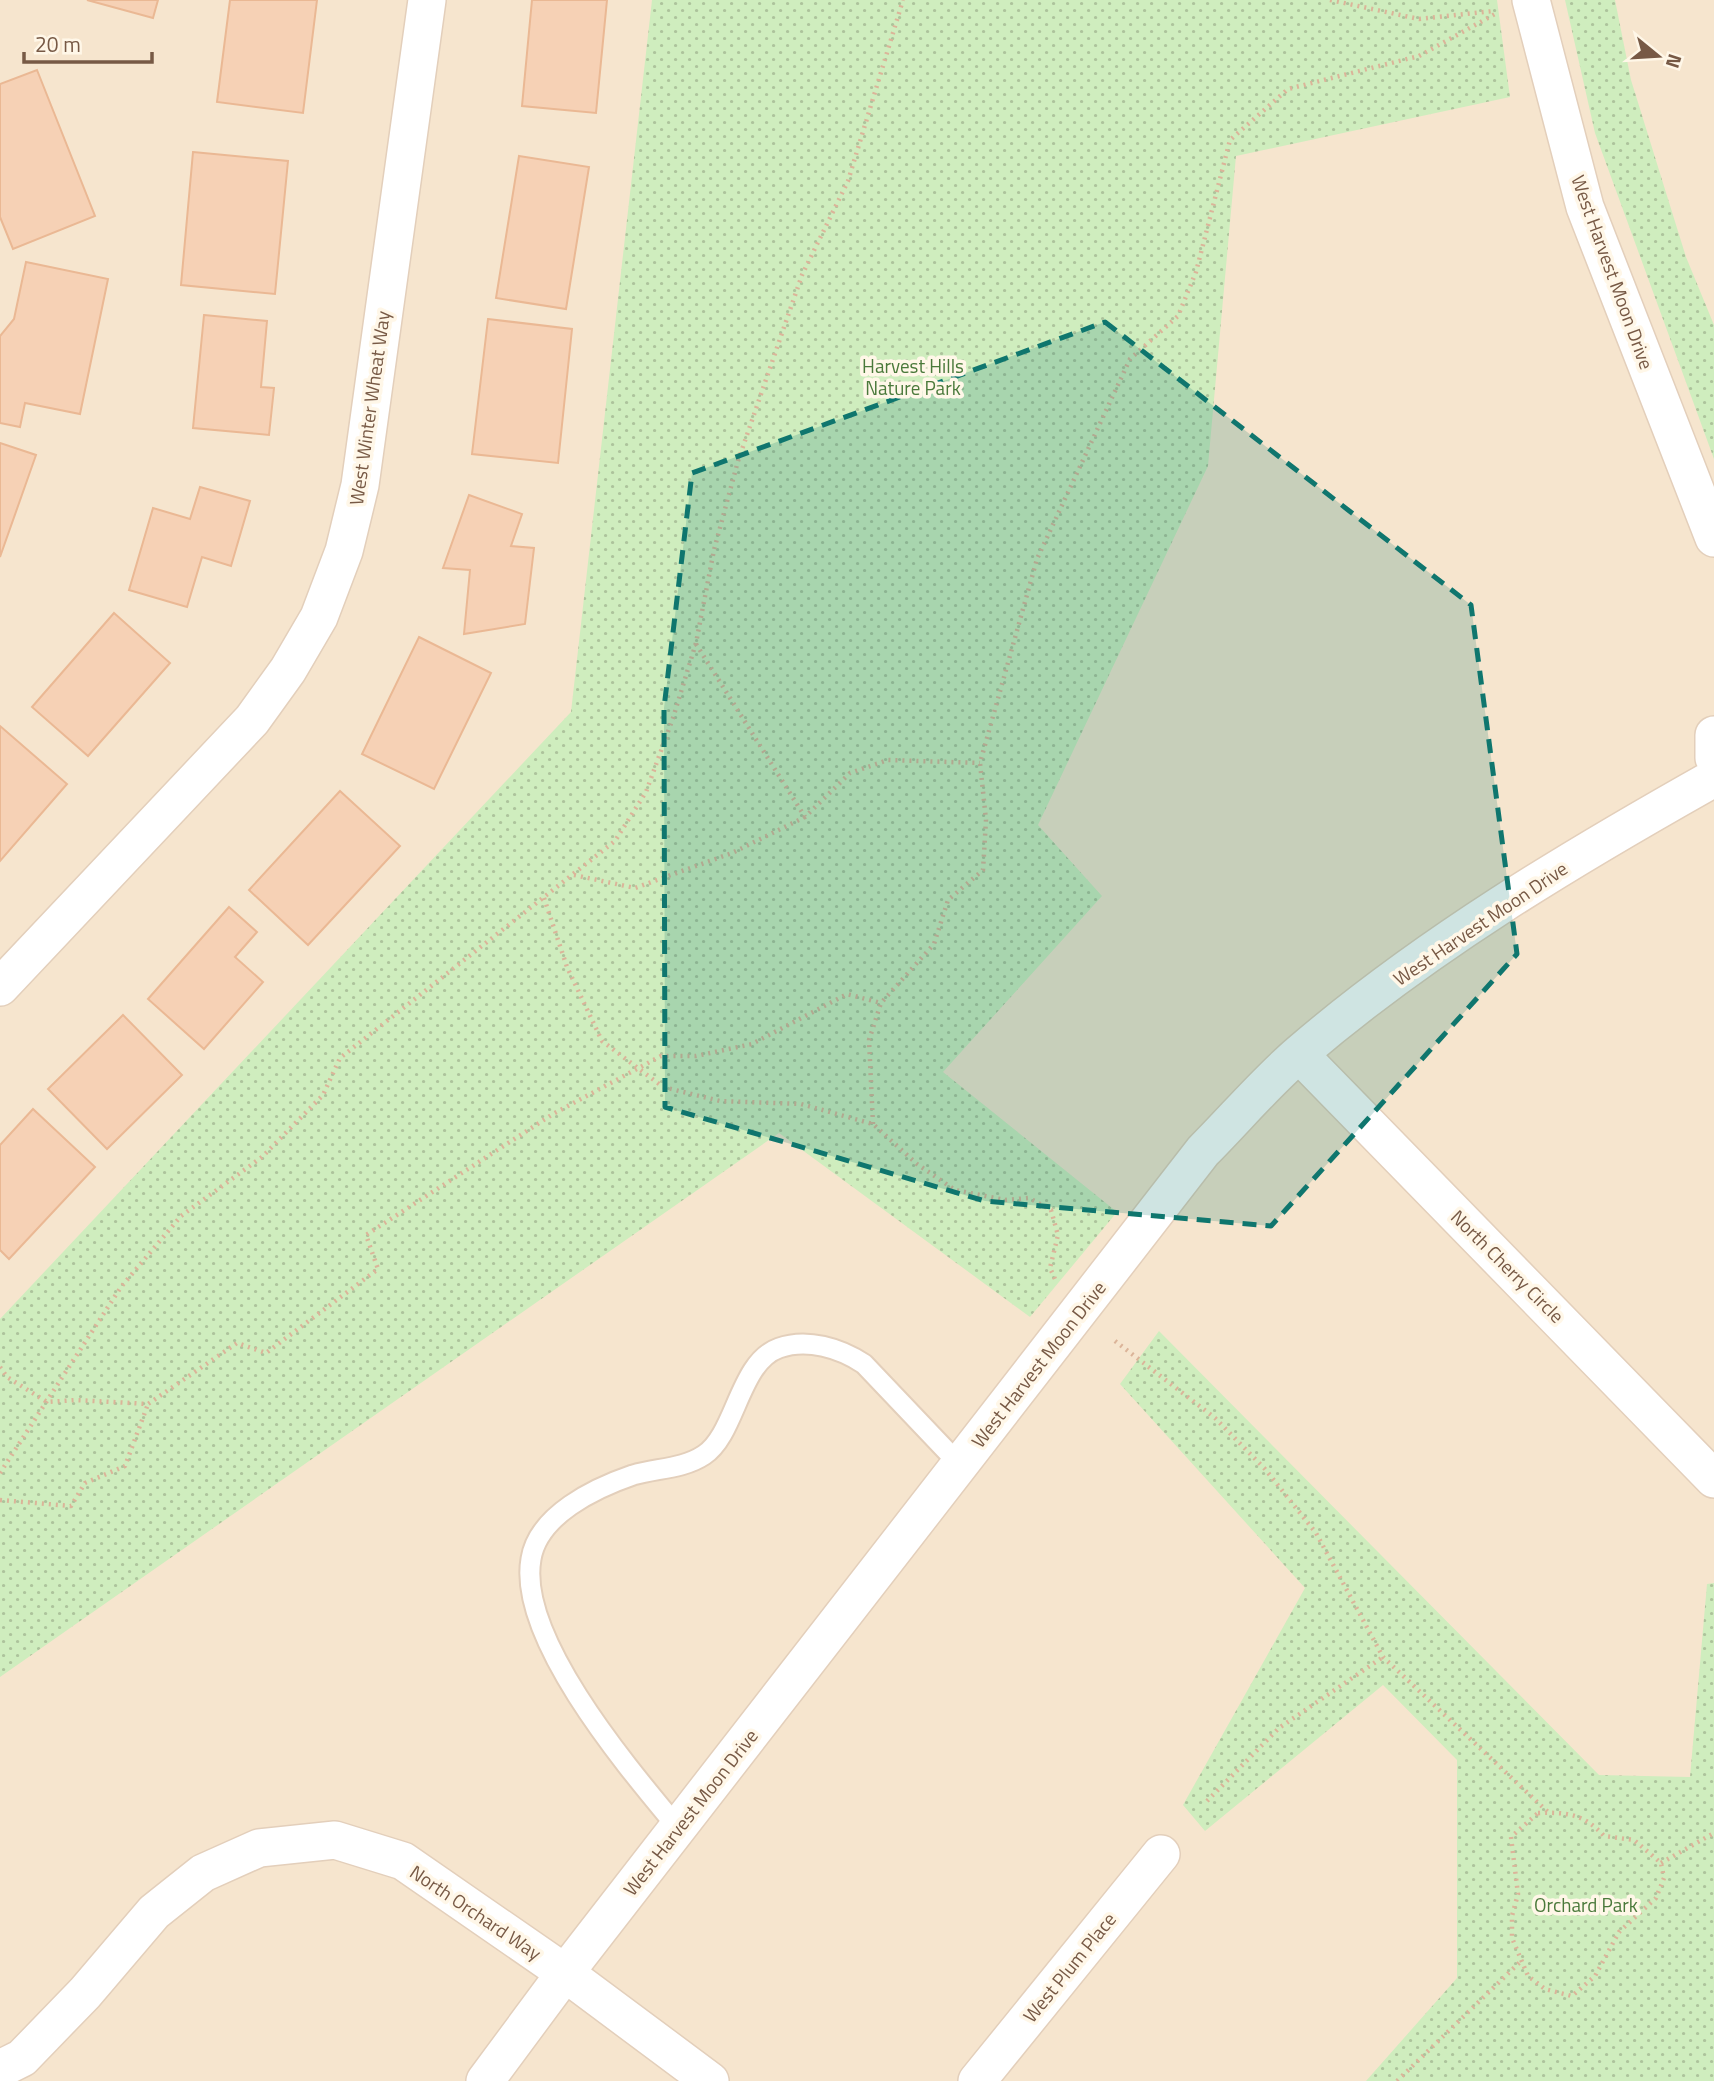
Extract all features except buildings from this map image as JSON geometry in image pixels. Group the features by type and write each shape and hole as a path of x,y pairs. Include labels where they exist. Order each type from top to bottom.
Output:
{"street":[{"name":"West Winter Wheat Way","path":"0,987 252,720 288,670 319,617 344,551 360,485 427,0"},
{"name":"West Harvest Moon Drive","path":"1531,0 1585,207 1714,538"},
{"path":"1714,735 1714,758"},
{"name":"West Harvest Moon Drive","path":"485,2081 565,1973 1203,1151 1299,1054 1448,940 1591,847 1714,778"},
{"name":"North Cherry Circle","path":"1299,1054 1714,1479"},
{"name":"North Orchard Way","path":"0,2069 22,2058 32,2049 85,1993 154,1912 203,1873 259,1848 335,1840 403,1861 565,1973 710,2081"},
{"name":"West Plum Place","path":"977,2081 1161,1854"}],"lane":[{"path":"678,1828 608,1743 573,1689 545,1635 530,1581 534,1543 558,1514 594,1492 634,1475 678,1466 706,1454 729,1421 745,1384 765,1355 780,1347 806,1344 838,1349 857,1359 960,1465"}],"path":[{"path":"0,1473 121,1287 181,1216 262,1157 323,1096 340,1058 615,841 646,792 696,643 715,550 742,449 803,275 848,181 903,0"},
{"path":"873,1124 869,1040 881,1003 934,944 948,900 984,870 986,820 980,763 1037,559 1130,359 1178,316 1196,272 1230,140 1289,89 1419,56 1502,10 1419,19 1330,0"},
{"path":"696,643 805,817"},
{"path":"573,875 635,888 732,853 805,817 850,774 888,760 980,763"},
{"path":"544,898 567,967 602,1041 638,1069 663,1087 720,1101 801,1104 873,1124 917,1164 955,1190 1005,1200 1029,1198 1051,1210 1058,1235 1049,1268 1057,1284"},
{"path":"0,1500 71,1507 85,1483 125,1466 148,1404 237,1343 266,1353 378,1269 366,1236 553,1114 661,1056 696,1056 752,1045 847,994 881,1003"},
{"path":"1115,1341 1215,1418 1265,1469 1316,1533 1383,1657 1549,1813"},
{"path":"0,1367 7,1377 47,1402 76,1400 148,1404"},
{"path":"1207,1801 1279,1728 1383,1657"},
{"path":"1538,1813 1549,1813 1574,1814 1591,1822 1604,1836 1634,1840 1661,1863 1664,1878 1657,1898 1619,1932 1595,1976 1572,1996 1545,1989 1528,1976 1512,1938 1512,1916 1518,1894 1511,1837 1538,1813"},
{"path":"1661,1863 1714,1833"},
{"path":"1396,2081 1521,1961"}],"highlighted area":[{"path":"1105,322 1471,605 1517,954 1271,1226 985,1201 665,1107 664,708 692,473"}],"shaded area":[{"path":"0,0 1714,0 1714,2081 0,2081"}],"green space":[{"name":"Harvest Hills Nature Park","path":"652,0 1497,0 1510,97 1236,156 1208,466 1038,825 1102,896 943,1072 1117,1212 1030,1317 779,1133 0,1677 0,1319 571,712"},
{"path":"1565,0 1615,0 1631,80 1686,257 1714,325 1714,459 1595,133"},
{"name":"Orchard Park","path":"1159,1331 1599,1775 1690,1777 1707,1584 1714,1583 1714,2081 1366,2081 1457,1978 1457,1760 1383,1685 1205,1831 1183,1805 1305,1588 1120,1384"}]}
